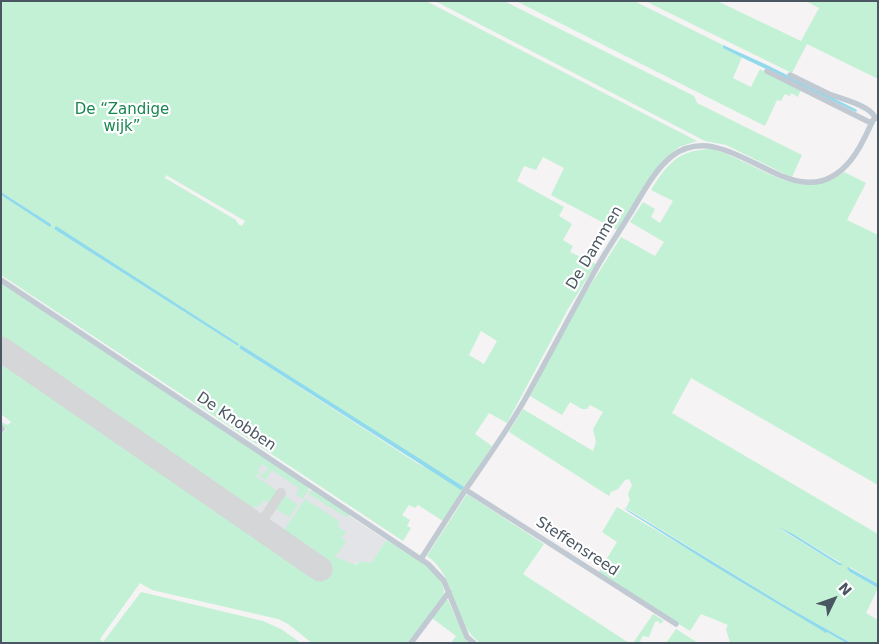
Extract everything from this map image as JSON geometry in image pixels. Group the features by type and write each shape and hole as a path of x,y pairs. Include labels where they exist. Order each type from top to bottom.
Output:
{"street":[{"path":"767,72 871,123"},
{"path":"790,75 852,103 876,117"},
{"name":"De Dammen","path":"421,559 505,433 592,276 650,182 665,163 684,149 710,145 728,150 784,178 798,182 815,181 832,176 848,164 876,117"},
{"name":"De Knobben","path":"1,280 421,559 439,574 444,581 467,637 474,643"},
{"name":"Steffensreed","path":"466,490 626,594 676,624"},
{"path":"411,643 449,592"}],"shaded area":[{"path":"1,287 386,540 371,563 360,561 306,600 272,609 1,414"}],"green space":[{"name":"De “Zandige wijk”","path":"1,1 426,1 697,141 679,147 661,162 617,230 551,195 564,168 543,157 536,170 524,166 517,181 564,207 559,216 572,224 563,240 573,246 570,252 596,264 568,309 507,423 489,413 475,434 492,446 443,521 418,505 415,508 409,505 402,515 410,520 407,526 411,528 403,541 1,275 1,195 50,226 51,224 1,192","holes":["166,175 245,221 242,226 238,224 236,220 165,178","56,227 238,344 238,346 54,229","481,331 497,341 484,364 469,355","241,345 464,487 417,463 239,348"]},
{"path":"435,1 504,1 694,96 697,103 802,155 792,177 726,145 705,141"},
{"path":"516,1 634,1 723,45 722,47 742,57 733,78 751,87 760,69 801,89 798,97 791,93 790,96 785,94 781,101 777,100 765,126"},
{"path":"645,1 717,1 801,41 819,8 806,1 878,1 878,79 807,44 792,73"},
{"path":"712,149 778,178 794,183 811,184 828,181 844,172 866,183 847,220 878,235 878,485 691,378 672,413 878,534 878,584 850,567 850,572 878,588 866,613 878,620 878,643 851,643 784,605 626,508 630,500 628,494 632,485 629,479 625,480 609,496 509,432 523,409 593,451 596,442 593,429 603,412 590,405 587,409 582,409 570,402 562,415 530,396 576,308 621,237 655,256 664,242 630,222 643,202 655,209 651,217 660,223 673,201 651,190 663,172 675,160 682,155","holes":["780,529 793,534 840,562 839,565"]},
{"path":"1,283 308,487 303,499 296,494 299,488 272,470 267,477 267,481 260,475 261,473 264,474 268,468 262,464 258,470 260,472 258,475 254,475 280,493 272,505 264,500 259,506 247,508 1,339"},
{"path":"1,358 272,546 274,544 317,574 324,565 281,535 305,499 340,522 337,526 347,533 341,537 346,541 335,557 356,565 360,561 371,563 386,540 431,570 443,586 444,594 408,643 312,643 288,624 278,619 152,590 140,583 100,639 103,642 141,592 263,621 281,629 301,643 2,643 1,431 4,432 6,429 1,425 1,422 8,425 11,422 18,427 1,414"},
{"path":"311,490 314,490 350,515 346,517 309,494"},
{"path":"282,494 298,505 289,517 274,507"},
{"path":"467,494 544,544 523,574 629,643 480,643 464,623 444,575 427,556"},
{"path":"617,507 846,643 730,643 726,629 728,625 701,614 690,631 598,573 617,542 602,532"},
{"path":"448,600 468,643 451,643 456,636 432,618"},
{"path":"653,614 664,621 660,624 658,621 655,622 649,637 643,636 640,641 642,643 633,643"},
{"path":"676,629 698,643 666,643"}],"water":[{"path":"723,45 857,110 856,112 741,57 723,48"},
{"path":"1,192 51,224 51,226 1,195"},
{"path":"56,226 239,344 238,346 54,229"},
{"path":"241,345 464,487 461,490 239,348"},
{"path":"623,507 784,605 851,643 846,643 827,632 825,633 713,565"},
{"path":"778,527 793,534 843,565 839,565"},
{"path":"848,567 878,584 878,588 850,572"}],"taxiway":[{"path":"258,527 281,493"}],"runway":[{"path":"1,349 320,569"}]}
